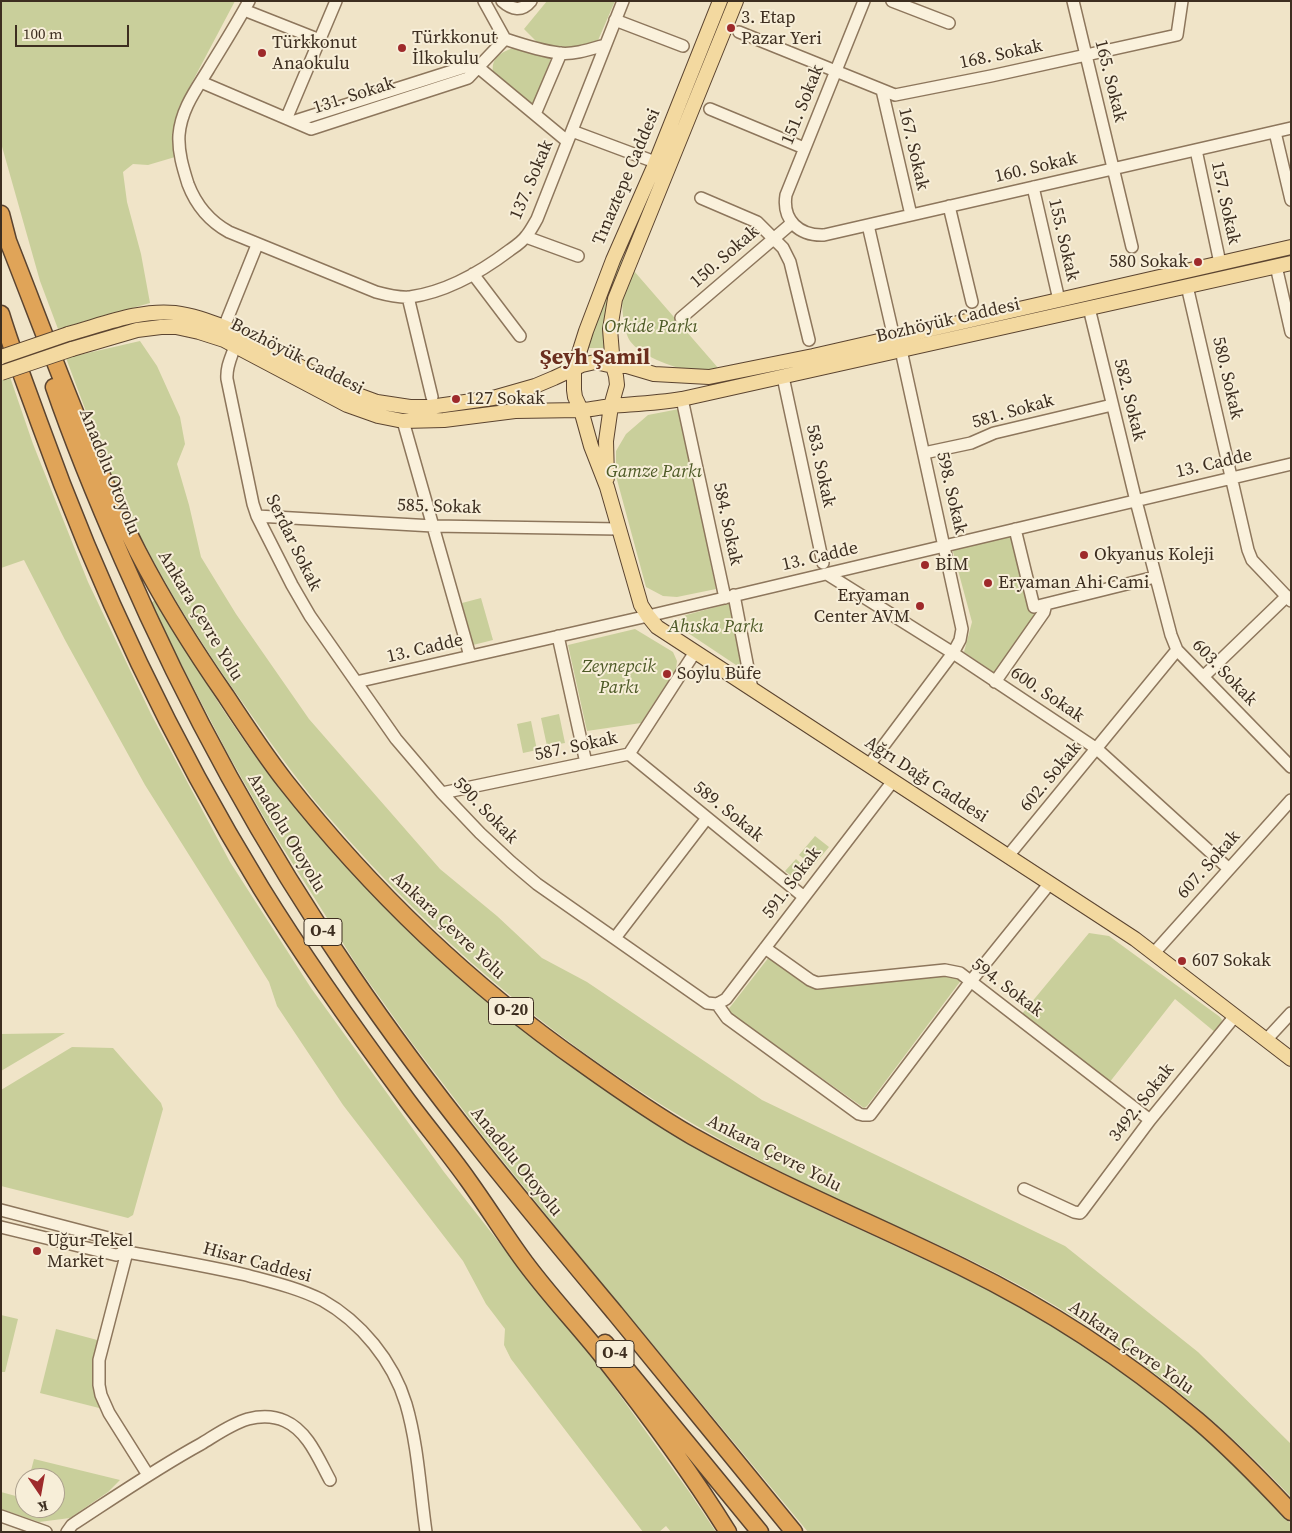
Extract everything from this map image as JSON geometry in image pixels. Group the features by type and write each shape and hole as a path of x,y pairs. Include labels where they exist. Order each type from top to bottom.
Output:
{"highway":[{"name":"Ankara Çevre Yolu","path":"1,214 8,241 66,388 117,509 140,555 181,627 255,741 285,780 335,841 421,932 527,1024 626,1095 690,1135 758,1172 964,1268 1048,1314 1112,1354 1199,1422 1235,1454 1291,1512"},
{"name":"Anadolu Otoyolu","path":"8,241 32,322 56,393 88,478 138,594 207,736 285,873 360,988 459,1123 794,1532"},
{"path":"1,314 57,474 80,531 141,667 194,770 240,852 282,922 352,1024 467,1178 522,1259 602,1356 674,1452 728,1532"},
{"name":"O-4","path":"467,1178 533,1255 760,1532"}],"main road":[{"name":"Tınaztepe Caddesi","path":"574,369 586,331 613,260 720,1"},
{"name":"Tınaztepe Caddesi","path":"614,366 610,329 615,299 736,1"},
{"name":"Bozhöyük Caddesi","path":"611,406 649,404 682,399 783,377 1059,300 1291,247"},
{"name":"Bozhöyük Caddesi","path":"614,366 627,366 654,374 709,377 813,356 897,344 1089,308 1291,263"},
{"name":"Bozhöyük Caddesi","path":"1,357 68,334 137,316 174,313 197,318 224,328 347,391 377,402 393,405 430,407 493,398 535,386 574,369"},
{"name":"Bozhöyük Caddesi","path":"1,373 72,349 138,330 176,327 224,340 347,405 378,416 403,422 444,420 515,411 581,410"},
{"path":"595,362 614,366 617,385 611,406 581,410 574,390 574,369 595,362"},
{"name":"Ağrı Dağı Caddesi","path":"608,487 606,441 611,406"},
{"name":"Ağrı Dağı Caddesi","path":"581,410 591,446 608,487 641,605 657,627 1135,939 1291,1059"}],"street":[{"path":"291,119 336,1"},
{"path":"484,1 506,39 531,47 561,53 606,45"},
{"path":"502,1 513,9 521,9 528,6 531,1"},
{"name":"137. Sokak","path":"247,6 184,112 179,136 180,154 188,183 200,207 213,222 228,232 376,292 391,296 408,297 442,288 473,274 504,255 526,237 537,218 623,1"},
{"name":"151. Sokak","path":"792,223 785,207 786,195 864,1"},
{"path":"892,1 949,23"},
{"name":"165. Sokak","path":"1073,1 1132,247"},
{"name":"168. Sokak","path":"739,32 895,95 1176,35 1182,1"},
{"path":"247,6 320,40"},
{"path":"615,20 683,46"},
{"name":"131. Sokak","path":"201,82 311,129 468,78 506,39"},
{"path":"535,114 561,53"},
{"path":"479,68 535,114 570,136 655,162"},
{"name":"167. Sokak","path":"882,90 910,215"},
{"path":"710,109 804,148"},
{"name":"160. Sokak","path":"792,223 804,232 816,235 868,225 1291,128"},
{"path":"1275,132 1291,200"},
{"name":"157. Sokak","path":"1196,150 1220,263"},
{"name":"155. Sokak","path":"1032,187 1059,300"},
{"path":"700,198 757,222 783,248 790,262 809,340"},
{"path":"950,206 972,302"},
{"name":"150. Sokak","path":"681,318 792,223"},
{"name":"598. Sokak","path":"868,225 924,453 962,625 960,640 953,653 869,765"},
{"path":"526,237 578,256"},
{"path":"224,328 257,244"},
{"path":"1276,266 1291,332"},
{"path":"473,274 520,336"},
{"name":"580. Sokak","path":"1187,286 1252,560 1289,599"},
{"path":"408,297 432,397"},
{"name":"582. Sokak","path":"1089,308 1136,501"},
{"name":"Serdar Sokak","path":"235,346 226,370 227,379 257,516 292,585 356,682"},
{"name":"583. Sokak","path":"783,377 825,568"},
{"name":"584. Sokak","path":"682,399 752,689"},
{"name":"581. Sokak","path":"924,453 971,442 994,433 1112,405"},
{"path":"403,422 470,656"},
{"name":"13. Cadde","path":"356,682 729,597 825,568 945,546 1291,464"},
{"name":"603. Sokak","path":"1136,501 1171,635 1177,650 1291,767"},
{"name":"585. Sokak","path":"257,516 433,526 619,529"},
{"path":"1015,529 1034,607 1156,577"},
{"name":"600. Sokak","path":"825,568 1096,750 1229,870"},
{"path":"1203,677 1289,599"},
{"path":"995,682 1044,612 1046,604"},
{"path":"558,636 586,763"},
{"name":"602. Sokak","path":"1008,856 1177,650"},
{"name":"587. Sokak","path":"442,793 629,754 696,652"},
{"name":"590. Sokak","path":"356,682 396,739 442,793 511,862 537,884 707,1003 717,1004"},
{"name":"589. Sokak","path":"629,754 804,897"},
{"name":"591. Sokak","path":"717,1004 726,999 893,781"},
{"name":"607. Sokak","path":"1154,953 1291,800"},
{"path":"615,938 707,818"},
{"path":"717,1004 727,1018 859,1114 870,1115 971,981 1050,883"},
{"name":"594. Sokak","path":"765,948 817,983 945,970 960,973 1150,1120"},
{"path":"1266,1040 1291,1013"},
{"name":"3492. Sokak","path":"1024,1189 1080,1213 1150,1120 1235,1016"},
{"name":"Hisar Caddesi","path":"1,1210 120,1242 127,1252"},
{"path":"51,1240 55,1224"},
{"name":"Hisar Caddesi","path":"1,1227 116,1255 127,1252 199,1264 282,1284 322,1301 355,1324 387,1362 406,1405 418,1465 426,1532"},
{"path":"127,1252 99,1360 99,1385 109,1413 148,1475"},
{"path":"67,1532 72,1525 167,1463 235,1424 248,1419 273,1417 285,1420 295,1427 308,1440 330,1480"},
{"path":"1,1516 46,1532"}],"green space":[{"path":"1,1 235,1 179,107 172,136 175,157 148,165 133,164 123,172 127,202 141,254 150,303 58,329 40,281 1,143"},
{"path":"547,1 615,1 596,45 563,49 539,44 524,29"},
{"path":"725,1 729,1 637,229 624,253 617,278 606,348 587,348 594,322"},
{"path":"515,47 553,53 533,105 529,104 493,72 494,62 498,56"},
{"name":"Orkide Parkı","path":"634,271 719,369 688,370 673,366 648,356 630,341 624,322 622,299 624,287"},
{"path":"140,341 157,366 180,417 185,444 177,464 201,557 236,614 309,719 440,869 497,916 542,958 587,982 762,1100 1065,1246 1198,1352 1291,1444 1291,1497 1230,1436 1164,1380 1129,1354 1056,1306 1019,1285 934,1243 812,1188 694,1125 579,1049 524,1007 420,915 326,814 280,756 190,624 135,526 84,407 66,358"},
{"path":"10,377 33,444 88,582 151,714 230,862 311,988 444,1172 512,1259 586,1348 716,1532 671,1532 666,1526 659,1532 643,1532 511,1359 504,1345 505,1329 486,1304 463,1261 343,1105 277,1006 269,982 145,785 65,640 24,560 1,568 1,380"},
{"name":"Gamze Parkı","path":"679,409 716,589 677,597 663,596 646,587 616,476 616,451 626,434 648,415"},
{"path":"1014,534 1035,617 995,673 964,652 972,622 952,548"},
{"path":"481,598 493,640 473,645 462,603"},
{"path":"156,599 223,709 283,793 362,883 404,926 447,967 493,1006 588,1078 675,1136 781,1192 982,1287 1044,1321 1096,1354 1146,1390 1217,1449 1291,1524 1291,1532 808,1532 568,1242 483,1136 412,1043 358,967 269,826 228,754 150,604"},
{"name":"Ahıska Parkı","path":"731,603 745,671 679,627 680,619 686,615"},
{"name":"Zeynepcik Parkı","path":"635,629 673,652 677,661 676,669 641,723 587,731 568,645"},
{"path":"559,714 565,743 547,746 541,718"},
{"path":"531,721 537,750 523,753 517,724"},
{"path":"815,836 829,847 813,866 799,855"},
{"path":"796,859 809,871 799,882 785,871"},
{"path":"1089,933 1109,936 1220,1017 1222,1020 1221,1024 1216,1033 1175,999 1109,1083 1021,1015"},
{"path":"769,957 773,958 814,989 931,975 952,975 962,979 864,1108 727,1011"},
{"path":"65,1033 1,1071 1,1034"},
{"path":"72,1047 113,1048 161,1103 163,1109 133,1215 128,1218 1,1186 1,1090"},
{"path":"1,1315 18,1319 5,1372 1,1372"},
{"path":"56,1329 101,1341 103,1409 40,1393"},
{"path":"34,1459 120,1480 108,1492 70,1518 39,1522 27,1518 65,1518 65,1468 32,1468"},
{"path":"1,1492 15,1496 15,1514 1,1509"}],"place":[{"name":"3. Etap Pazar Yeri","path":"731,28"},
{"name":"Türkkonut İlkokulu","path":"402,48"},
{"name":"Türkkonut Anaokulu","path":"262,53"},
{"name":"580 Sokak","path":"1198,262"},
{"name":"127 Sokak","path":"456,399"},
{"name":"Okyanus Koleji","path":"1084,555"},
{"name":"BİM","path":"925,565"},
{"name":"Eryaman Ahi Cami","path":"988,583"},
{"name":"Eryaman Center AVM","path":"920,606"},
{"name":"Soylu Büfe","path":"667,674"},
{"name":"607 Sokak","path":"1182,961"},
{"name":"Uğur Tekel Market","path":"37,1251"}],"district":[{"name":"Şeyh Şamil","path":"595,358"}]}
